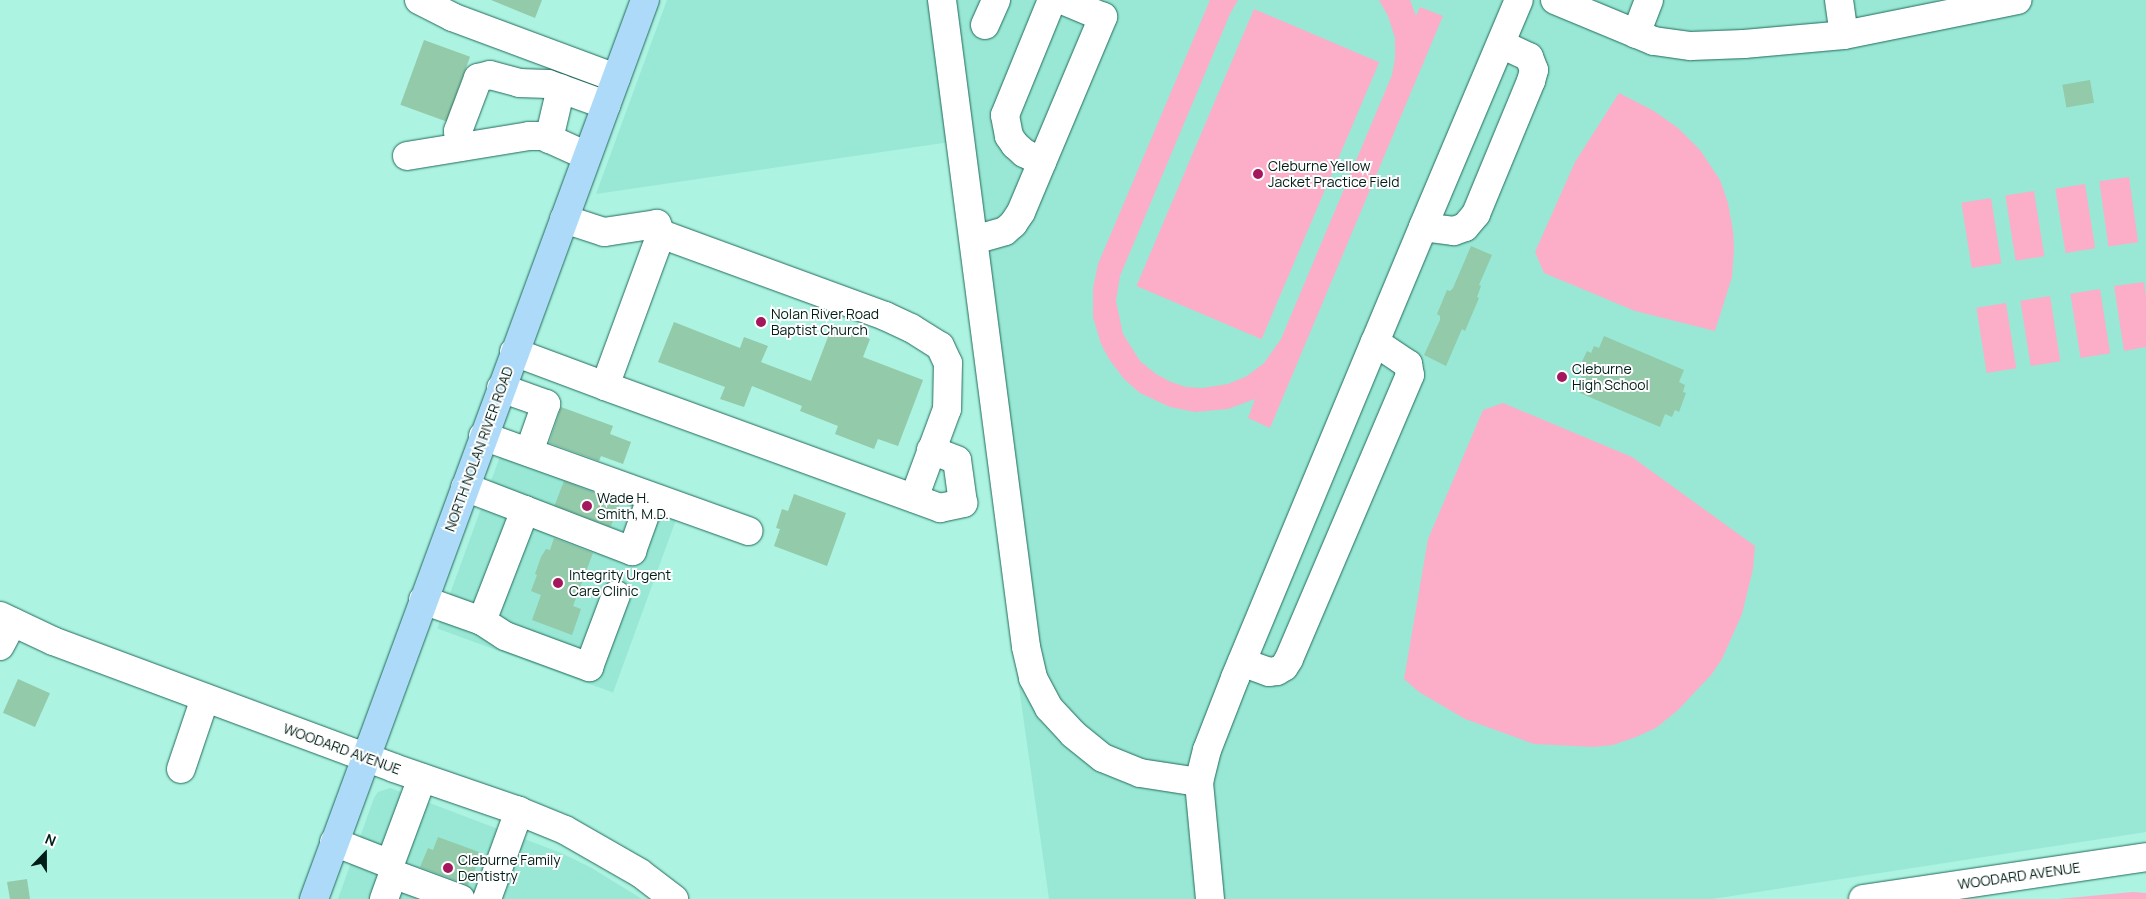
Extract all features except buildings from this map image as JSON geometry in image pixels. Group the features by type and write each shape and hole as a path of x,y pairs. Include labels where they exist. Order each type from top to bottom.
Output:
{"main road":[{"name":"NORTH NOLAN RIVER ROAD","path":"314,899 616,78 638,2"}],"street":[{"path":"419,0 452,17 616,78"},
{"path":"942,0 1026,648 1033,678 1055,714 1073,734 1103,758 1140,773 1199,782"},
{"path":"985,26 996,0"},
{"path":"1042,162 1024,153 1015,145 1009,136 1005,115 1052,0"},
{"path":"974,240 994,235 1013,224 1027,199 1107,8 1062,0"},
{"path":"1210,899 1199,782 1210,742 1314,488 1519,0"},
{"path":"1555,0 1654,41 1691,46 1744,44 1844,35 1982,3 2018,0"},
{"path":"1636,34 1649,0"},
{"path":"1840,0 1844,35"},
{"path":"1424,227 1454,230 1465,227 1476,214 1534,70 1529,58 1501,44"},
{"path":"460,147 458,131 478,78 490,75 519,83 548,84 606,105"},
{"path":"549,139 561,88"},
{"path":"407,156 529,136 549,139 587,156"},
{"path":"564,219 604,232 657,224 660,234 605,386"},
{"path":"660,234 885,316 911,328 940,346 948,363 947,409 914,498"},
{"path":"1242,662 1270,672 1284,667 1410,375 1408,364 1376,342"},
{"path":"514,352 940,508 963,503 958,460 931,450"},
{"path":"501,388 546,404 529,452"},
{"path":"484,436 749,531"},
{"path":"465,487 632,551 650,504"},
{"path":"1314,488 1354,505"},
{"path":"482,621 525,510"},
{"path":"423,600 482,621 505,636 589,666 616,595"},
{"path":"0,646 6,619"},
{"name":"WOODARD AVENUE","path":"6,619 53,641 366,758 519,811 565,830 640,873 674,899"},
{"path":"181,769 205,698"},
{"path":"384,899 422,778"},
{"path":"487,899 519,811"},
{"path":"334,842 461,899"},
{"name":"WOODARD AVENUE","path":"1863,899 1989,890 2146,857"}],"shaded area":[{"name":"Cleburne High School","path":"667,0 2146,0 2146,832 1712,899 1049,899 1001,560 950,142 596,194"},
{"path":"1210,0 1238,0 1230,14 1120,276 1116,301 1123,334 1140,361 1156,374 1186,387 1202,388 1228,384 1247,376 1264,363 1281,339 1392,75 1395,58 1395,38 1388,16 1379,0 1410,0 1416,16 1420,7 1443,16 1270,428 1248,418 1255,399 1228,409 1195,412 1170,407 1140,393 1124,379 1109,359 1101,344 1093,317 1093,288 1098,264"},
{"name":"Cleburne Yellow Jacket Practice Field","path":"1254,9 1379,62 1262,339 1136,286"},
{"path":"1619,93 1654,111 1678,128 1700,150 1720,180 1728,203 1734,248 1732,277 1715,331 1635,311 1544,273 1535,252 1575,162"},
{"path":"2129,177 2138,242 2108,247 2099,181"},
{"path":"2085,184 2095,248 2066,253 2055,189"},
{"path":"2034,191 2044,256 2016,261 2005,196"},
{"path":"1991,198 2001,263 1972,268 1961,203"},
{"path":"2144,282 2146,296 2146,347 2124,351 2114,286"},
{"path":"2100,289 2110,353 2081,358 2070,294"},
{"path":"2050,296 2060,361 2031,366 2020,301"},
{"path":"2006,303 2016,368 1987,373 1976,308"},
{"path":"1503,403 1632,457 1755,546 1753,569 1742,614 1722,659 1711,675 1678,710 1656,728 1636,737 1613,745 1594,747 1534,744 1465,719 1419,692 1404,679 1428,539 1483,410"},
{"path":"502,451 678,515 613,693 437,629"},
{"path":"390,788 561,853 590,867 642,899 338,899 374,798 378,792"},
{"path":"2133,892 2146,893 2146,899 2058,899"}],"place":[{"name":"Cleburne Yellow Jacket Practice Field","path":"1258,174"},
{"name":"Nolan River Road Baptist Church","path":"761,322"},
{"name":"Cleburne High School","path":"1562,377"},
{"name":"Wade H. Smith, M.D.","path":"587,506"},
{"name":"Integrity Urgent Care Clinic","path":"558,583"},
{"name":"Cleburne Family Dentistry","path":"448,868"}]}
